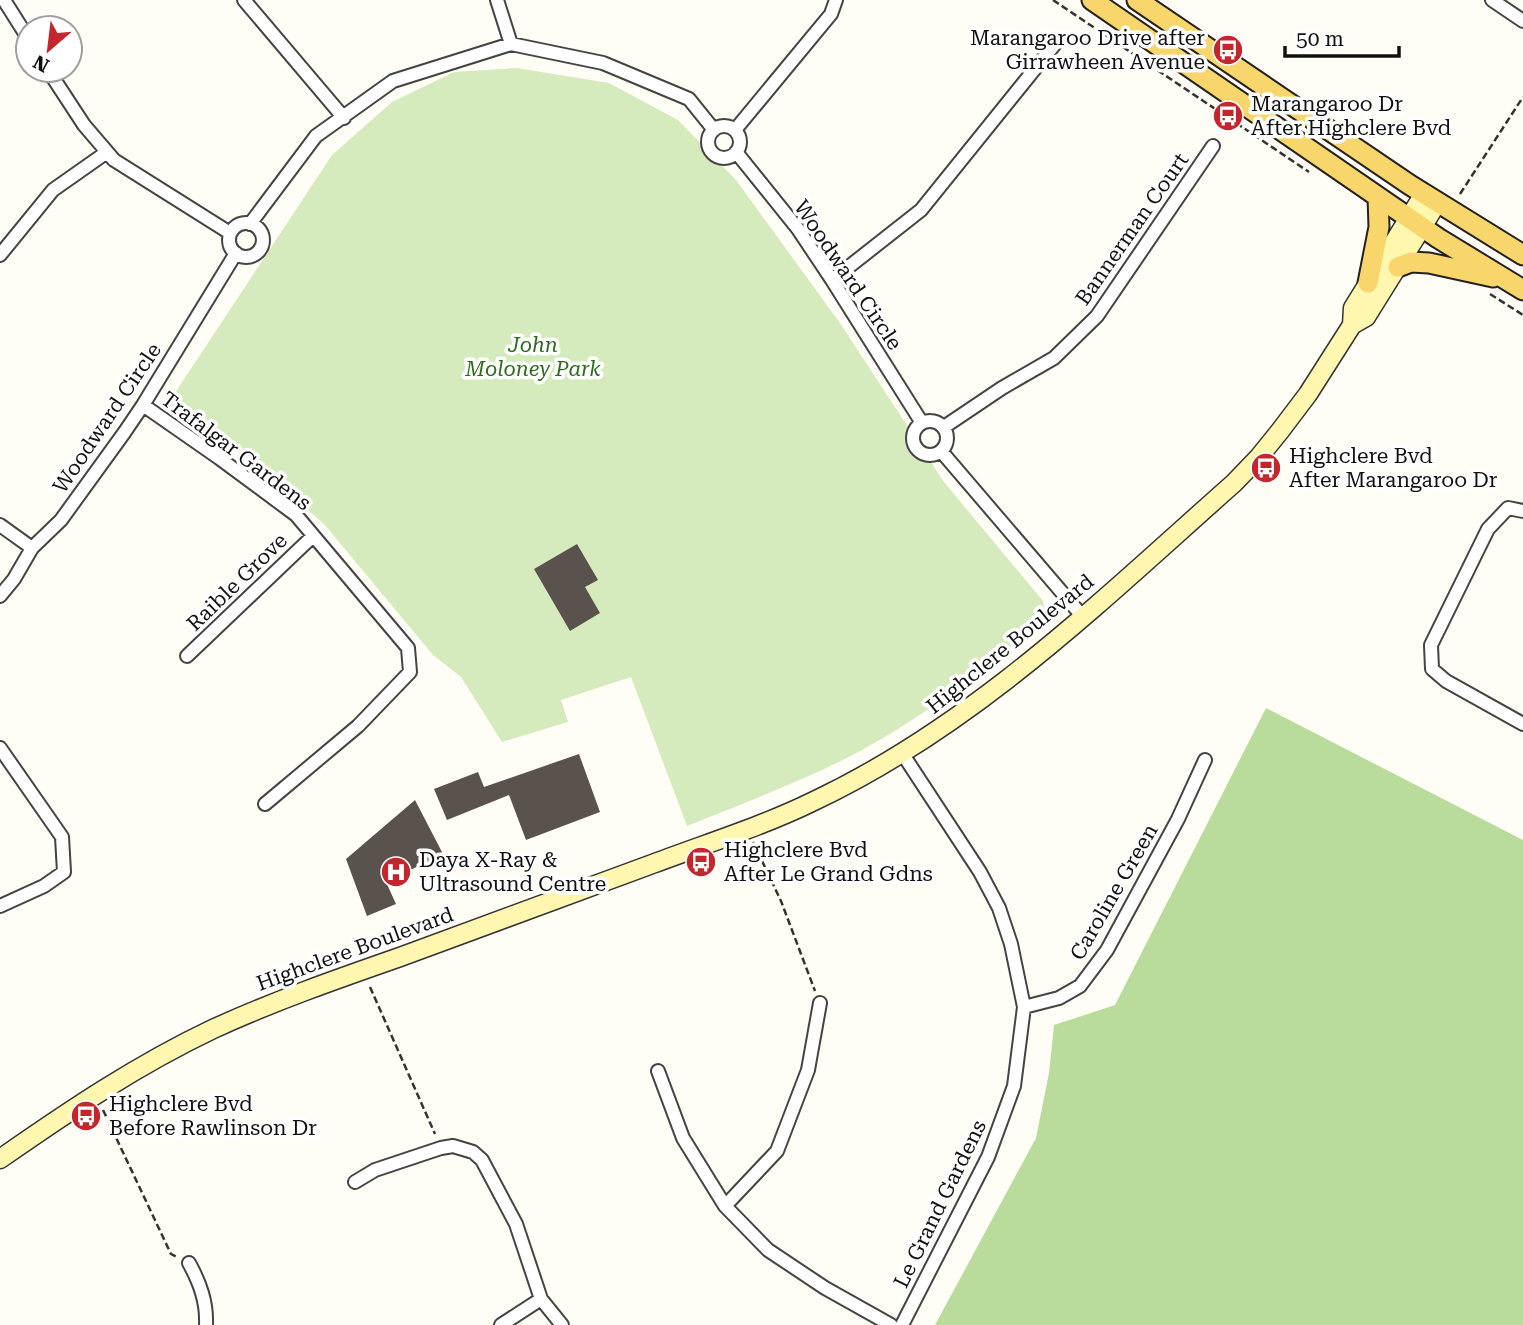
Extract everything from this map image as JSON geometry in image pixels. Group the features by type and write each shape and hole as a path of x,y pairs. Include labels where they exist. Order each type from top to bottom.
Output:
{"main road":[{"path":"1091,0 1415,223 1523,290"},
{"path":"1137,0 1431,198 1523,255"},
{"path":"1368,283 1379,227 1378,197"},
{"path":"1398,267 1411,262 1429,263 1504,279"}],"street":[{"path":"4,0 14,16"},
{"path":"244,0 344,118"},
{"path":"497,0 511,44"},
{"path":"734,130 831,13 836,0"},
{"path":"1492,0 1523,21"},
{"path":"832,280 921,210 1059,38"},
{"path":"250,224 316,136 393,81 511,44 603,64 689,99 714,130"},
{"path":"57,84 84,125 114,160 230,233"},
{"path":"724,126 734,130 740,141 732,156 723,158 712,152 708,140 714,130 724,126"},
{"name":"Bannerman Court","path":"944,427 1002,388 1055,358 1097,316 1213,146"},
{"path":"0,255 53,190 107,152"},
{"name":"Woodward Circle","path":"736,152 798,229 922,423"},
{"name":"Highclere Boulevard","path":"1352,325 1353,308 1368,283 1431,198"},
{"name":"Highclere Boulevard","path":"0,1159 82,1102 178,1046 247,1014 365,969 747,830 818,799 902,753 970,709 1083,617 1234,483 1259,457 1308,394 1352,325 1366,317 1398,267 1415,223"},
{"path":"250,224 260,230 263,242 261,248 253,256 241,256 229,244 230,233 239,225 250,224"},
{"name":"Woodward Circle","path":"0,596 14,579 32,548 61,520 143,405 236,253"},
{"name":"Trafalgar Gardens","path":"143,405 296,515 408,648 410,672 358,726 265,804"},
{"path":"933,421 944,427 946,444 936,454 927,454 916,446 914,433 922,423 933,421"},
{"path":"941,451 1083,617"},
{"path":"1523,511 1508,508 1488,529 1431,645 1432,669 1446,681 1523,724"},
{"path":"0,525 32,548"},
{"name":"Raible Grove","path":"187,656 313,536"},
{"path":"0,748 62,837 64,872 44,886 0,906"},
{"name":"Le Grand Gardens","path":"902,753 980,872 999,908 1024,1007 1014,1086 988,1157 902,1325"},
{"name":"Caroline Green","path":"1024,1007 1059,998 1080,986 1107,950 1178,819 1205,760"},
{"path":"725,1206 777,1151 808,1070 820,1003"},
{"path":"658,1071 683,1138 725,1206 768,1250 825,1288 891,1325"},
{"path":"355,1182 375,1170 441,1148 453,1146 473,1152 482,1160 516,1224 541,1299 562,1325"},
{"path":"189,1263 202,1292 206,1325"},
{"path":"501,1325 541,1299"}],"path":[{"path":"1053,0 1315,176"},
{"path":"1459,195 1523,97"},
{"path":"1482,290 1523,314"},
{"path":"747,830 781,901 820,1003"},
{"path":"370,987 441,1148"},
{"path":"103,1110 171,1254 189,1263"}],"green space":[{"name":"John Moloney Park","path":"517,68 609,83 678,120 736,180 840,323 944,482 1043,601 1045,615 1026,635 955,690 901,727 826,768 687,826 631,677 561,700 568,722 502,742 461,677 433,655 324,524 257,466 167,405 332,155 392,102 454,72"},
{"path":"1266,708 1523,840 1523,1325 935,1325 1036,1138 1049,1073 1054,1025 1115,1005"}],"building":[{"path":"577,544 598,580 585,587 600,613 570,631 534,569"},
{"path":"579,754 600,812 526,840 509,795 447,820 434,789 478,772 484,787"},
{"path":"415,800 443,854 386,882 396,904 367,916 346,859"}],"place":[{"name":"Marangaroo Drive after Girrawheen Avenue","path":"1228,50"},
{"name":"Marangaroo Dr After Highclere Bvd","path":"1228,116"},
{"name":"Highclere Bvd After Marangaroo Dr","path":"1266,468"},
{"name":"Highclere Bvd After Le Grand Gdns","path":"701,862"},
{"name":"Daya X-Ray & Ultrasound Centre","path":"396,872"},
{"name":"Highclere Bvd Before Rawlinson Dr","path":"86,1116"}]}
